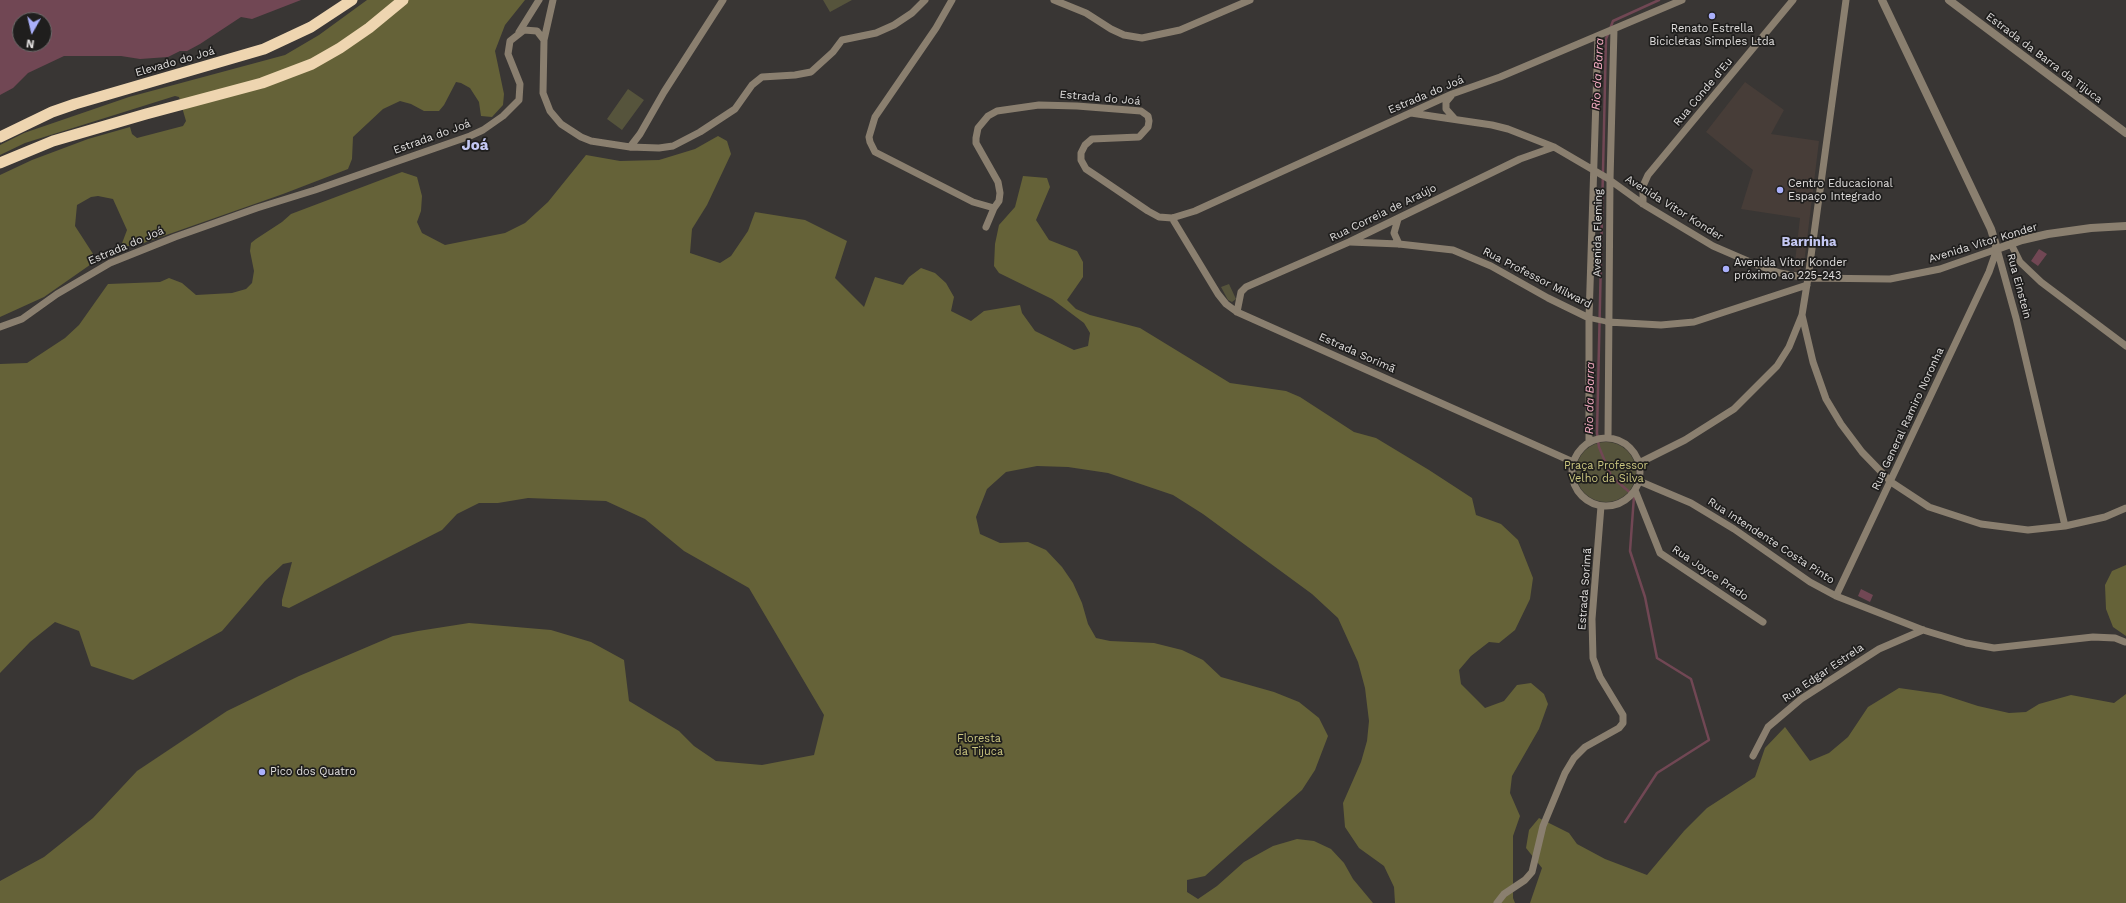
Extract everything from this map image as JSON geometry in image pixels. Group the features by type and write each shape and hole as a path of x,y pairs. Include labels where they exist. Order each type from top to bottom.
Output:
{"highway":[{"name":"Elevado do Joá","path":"0,136 52,112 75,104 264,49 310,27 351,0"},
{"path":"0,163 53,141 262,83 312,64 340,48 369,28 403,0"}],"street":[{"name":"Estrada do Joá","path":"0,327 22,319 57,294 110,263 197,229 315,190 470,136 483,130 503,116 519,100 520,84 508,54 510,41 518,33 539,0"},
{"path":"554,0 544,40 543,93 547,106 554,117 566,128 586,139 630,147 659,148 673,146 700,132 735,109 752,85 762,77 795,75 811,72 833,52 842,40 884,30 905,18 925,0"},
{"path":"630,147 640,134 664,92 723,0"},
{"path":"952,0 936,28 875,117 870,132 870,142 875,152 880,155 973,202 994,208 986,227"},
{"path":"1054,0 1086,13 1124,35 1142,38 1180,30 1250,0"},
{"name":"Estrada do Joá","path":"994,208 999,201 1000,193 998,182 976,143 976,138 978,128 984,120 997,111 1040,105 1141,111 1148,116 1148,127 1139,137 1092,139 1084,145 1081,153 1081,160 1086,169 1148,211 1159,218 1172,218 1195,211 1452,94 1500,77 1682,0"},
{"name":"Rua Conde d'Eu","path":"1643,204 1643,186 1648,175 1794,0"},
{"path":"1639,463 1692,437 1734,409 1777,366 1788,347 1802,315 1808,282 1846,0"},
{"name":"Rua Einstein","path":"1882,0 1991,229 2012,303 2065,526"},
{"name":"Estrada da Barra da Tijuca","path":"1948,0 2126,133"},
{"path":"518,33 529,29 534,29 541,34 544,40"},
{"name":"Avenida Fleming","path":"1606,438 1608,179 1613,30"},
{"name":"Avenida Fleming","path":"1590,441 1599,36"},
{"path":"1452,94 1445,105 1447,112 1454,118"},
{"name":"Avenida Vitor Konder","path":"1411,113 1420,116 1454,118 1508,129 1554,147 1597,172 1643,204 1713,246 1756,265 1808,282 1883,279 1917,275 2011,244 2048,234 2090,228 2126,226"},
{"name":"Rua Correia de Araújo","path":"1237,312 1241,292 1246,287 1349,242 1520,159 1554,147"},
{"name":"Estrada Sorimã","path":"1172,218 1218,294 1226,304 1237,312 1573,462"},
{"path":"1398,219 1394,232 1399,244"},
{"name":"Rua Professor Milward","path":"1349,242 1433,247 1470,256 1592,319 1606,321 1661,325 1694,322 1808,282"},
{"path":"2011,244 2020,262 2041,282 2126,346"},
{"name":"Rua General Ramiro Noronha","path":"1836,596 1989,272 1997,249"},
{"path":"1802,315 1813,362 1826,399 1841,424 1862,452 1891,482 1929,507 1981,524 2028,530 2065,526 2105,517 2126,508"},
{"path":"1606,438 1624,443 1631,448 1639,463 1639,481 1636,490 1629,498 1621,503 1601,506 1590,502 1580,495 1574,485 1571,473 1573,462 1582,447 1590,441 1606,438"},
{"name":"Rua Intendente Costa Pinto","path":"1639,481 1691,503 1734,529 1810,582 1836,596 1923,630 1966,644 1994,648 2093,637 2115,638 2125,642"},
{"name":"Rua Joyce Prado","path":"1636,490 1660,552 1763,622"},
{"name":"Estrada Sorimã","path":"1497,903 1504,894 1525,880 1532,872 1544,826 1566,773 1574,758 1585,747 1619,728 1623,723 1623,715 1600,677 1594,658 1592,619 1601,506"},
{"name":"Rua Edgar Estrela","path":"1753,756 1768,727 1802,699 1879,648 1923,630"}],"shaded area":[{"path":"0,0 301,0 252,19 241,17 200,44 187,51 180,51 168,57 140,59 121,56 64,56 28,73 13,88 0,95"},
{"name":"Centro Educacional Espaço Integrado","path":"1745,82 1784,110 1771,134 1819,141 1804,264 1799,271 1794,271 1800,218 1741,209 1753,170 1706,132"},
{"path":"2039,249 2047,254 2038,266 2031,261"},
{"path":"1861,589 1873,595 1870,602 1858,596"}],"green space":[{"path":"367,0 525,0 505,25 495,51 504,94 503,105 492,117 481,116 479,102 470,88 456,82 444,105 439,111 424,111 411,104 400,101 383,109 353,137 352,159 348,169 283,194 135,246 121,246 127,230 113,199 98,196 91,197 77,205 75,226 97,260 44,297 0,317 0,175 32,160 88,139 130,127 132,134 137,138 183,126 186,121 179,97 175,96 25,143 0,155 0,145 24,133 129,97 285,55 319,35"},
{"path":"823,0 852,0 830,12"},
{"path":"628,89 644,100 622,130 607,119"},
{"name":"Floresta da Tijuca","path":"718,136 727,141 731,154 707,205 692,229 690,253 720,263 731,256 748,231 755,212 805,220 847,241 835,278 864,307 875,277 903,285 909,277 921,268 935,273 946,283 954,297 951,311 971,321 984,311 1020,305 1022,313 1035,331 1074,350 1088,346 1090,333 1084,323 1052,299 999,273 994,266 995,244 999,225 1015,207 1023,176 1047,178 1050,187 1036,220 1049,240 1077,251 1083,262 1083,277 1067,300 1076,309 1090,315 1140,328 1230,383 1286,391 1300,397 1354,432 1376,438 1472,498 1476,515 1501,524 1518,540 1533,578 1530,599 1515,630 1499,643 1489,642 1471,656 1459,670 1461,684 1485,708 1504,701 1517,685 1531,683 1544,694 1548,704 1539,729 1512,776 1510,793 1520,816 1513,836 1513,898 1515,903 1395,903 1394,887 1384,866 1359,848 1345,827 1343,803 1361,762 1367,741 1369,721 1365,688 1358,662 1338,618 1312,594 1203,514 1173,495 1108,473 1068,467 1037,466 1006,472 987,489 976,517 980,534 1000,543 1028,542 1046,550 1062,567 1073,583 1082,603 1088,624 1096,638 1110,641 1154,643 1182,650 1203,660 1221,677 1274,692 1299,702 1319,718 1328,736 1315,770 1302,790 1205,876 1187,880 1187,892 1198,899 1217,886 1244,862 1273,846 1297,839 1314,841 1331,849 1344,863 1353,879 1373,903 0,903 0,881 44,857 93,818 137,771 227,711 299,676 393,636 418,631 469,623 551,630 591,642 624,660 629,701 679,731 694,746 716,761 762,765 814,755 824,715 749,588 684,551 645,519 606,501 528,498 498,503 479,503 457,514 442,530 289,608 282,606 282,600 292,562 283,564 265,581 222,631 133,680 91,666 79,631 55,622 30,642 0,673 0,364 27,363 65,338 79,325 108,284 160,282 169,278 182,283 196,295 232,293 246,289 252,283 254,271 250,251 251,243 256,239 282,222 291,214 402,172 417,177 422,196 421,211 417,222 422,233 445,245 505,233 525,223 548,202 586,155 620,161 659,160 695,149"},
{"path":"1229,284 1236,299 1232,302 1228,300 1221,287"},
{"name":"Praça Professor Velho da Silva","path":"1606,442 1623,447 1631,455 1636,472 1631,489 1623,497 1606,502 1589,497 1581,489 1576,472 1581,455 1589,447"},
{"path":"2126,565 2126,636 2113,627 2106,609 2105,585 2112,571"},
{"path":"1899,688 1941,694 1978,706 2009,713 2026,712 2039,704 2071,695 2114,703 2126,694 2126,903 1530,903 1542,868 1526,848 1529,830 1539,818 1569,833 1577,844 1605,859 1647,875 1684,831 1707,808 1755,777 1765,748 1785,727 1810,761 1829,753 1848,737 1868,707"}],"waterway":[{"name":"Rio da Barra","path":"1610,29 1613,21 1659,0"},
{"name":"Rio da Barra","path":"1608,34 1606,39 1597,433 1599,447 1611,476 1634,496 1630,551 1645,597 1657,658 1691,679 1709,740 1657,773 1625,822"}],"place":[{"name":"Renato Estrella Bicicletas Simples Ltda","path":"1712,16"},
{"name":"Centro Educacional Espaço Integrado","path":"1780,190"},
{"name":"Avenida Vítor Konder próximo ao 225-243","path":"1726,269"},
{"name":"Pico dos Quatro","path":"262,772"}],"district":[{"name":"Joá","path":"475,146"},
{"name":"Barrinha","path":"1809,242"}]}
